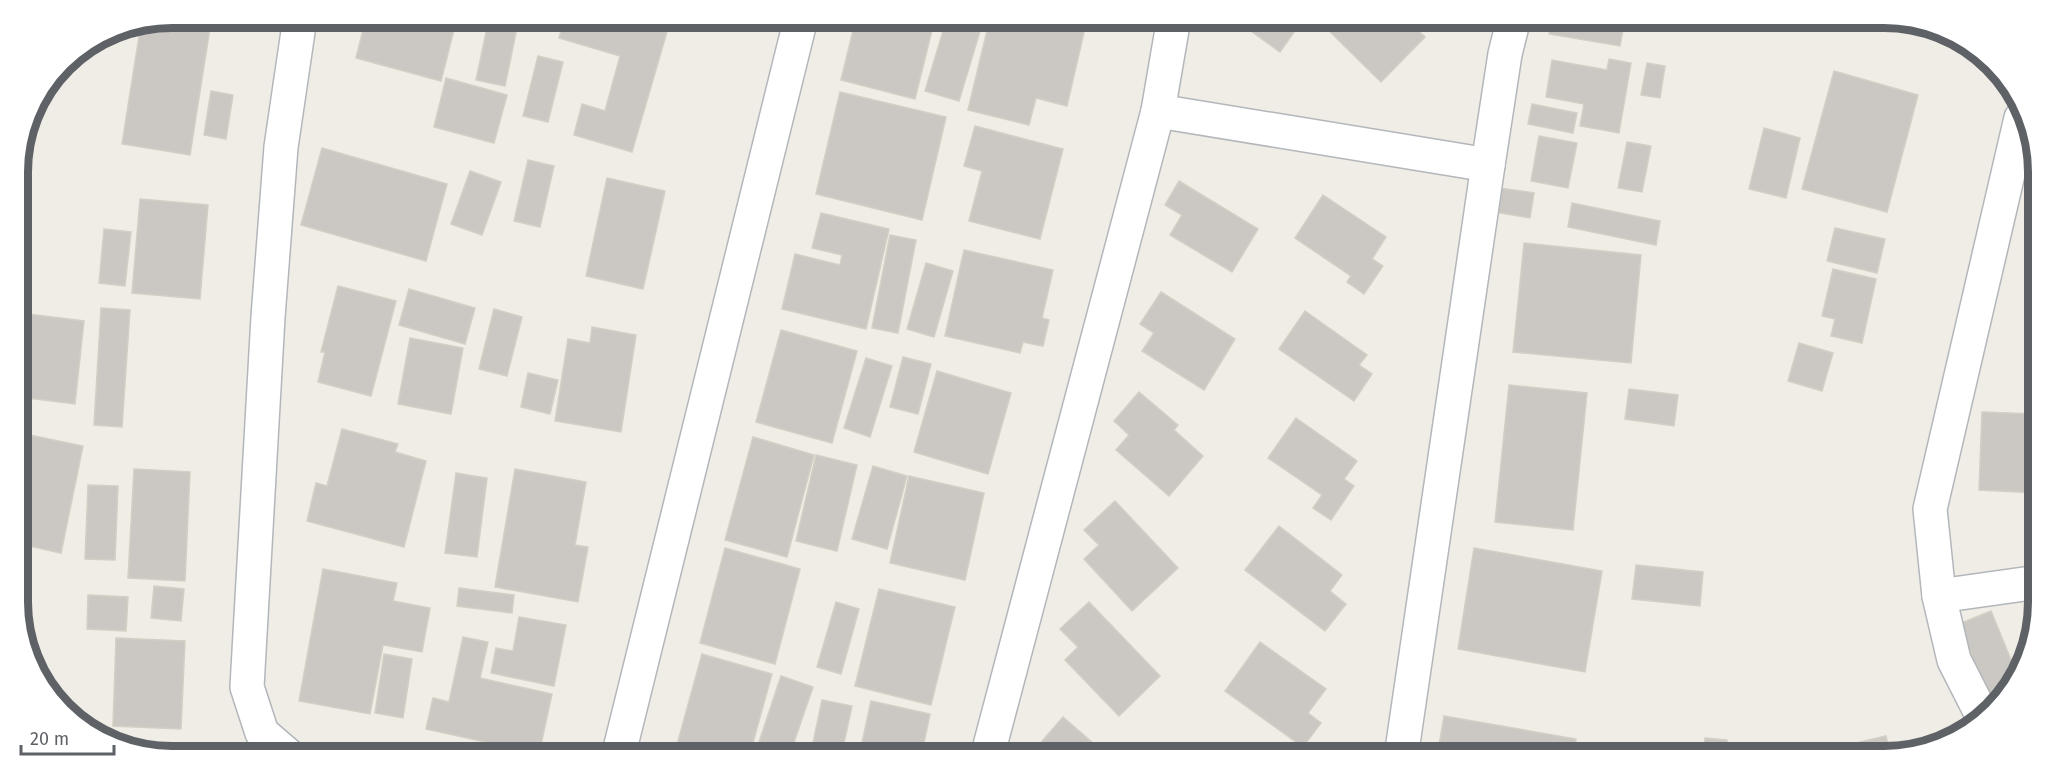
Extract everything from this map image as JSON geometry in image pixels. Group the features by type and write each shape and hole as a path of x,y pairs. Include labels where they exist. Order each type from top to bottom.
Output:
{"street":[{"path":"990,746 1158,111 1172,28"},
{"path":"1403,746 1488,165 1505,54 1511,28"},
{"path":"277,746 262,733 247,687 267,328 281,147 298,29"},
{"path":"621,746 798,29"},
{"path":"1158,111 1488,165"},
{"path":"1979,709 1954,660 1939,596 1930,509 2019,124"},
{"path":"1939,596 2028,583"}],"building":[{"path":"1085,28 1067,106 1036,98 1029,125 968,110 987,29"},
{"path":"1247,28 1297,28 1280,52"},
{"path":"1326,28 1416,28 1425,37 1381,82"},
{"path":"1550,28 1623,28 1620,46 1549,34"},
{"path":"163,29 210,29 190,155 122,144 140,32"},
{"path":"363,29 454,29 441,81 356,58"},
{"path":"487,29 517,29 505,86 476,80"},
{"path":"562,29 668,29 632,152 574,135 582,104 605,111 620,56 559,38"},
{"path":"853,29 932,29 915,99 841,80"},
{"path":"944,29 981,29 959,101 925,91"},
{"path":"538,56 563,62 548,122 523,116"},
{"path":"1609,59 1631,63 1619,133 1580,126 1584,104 1546,97 1552,60 1607,70"},
{"path":"1647,63 1665,66 1660,98 1641,95"},
{"path":"1834,71 1918,95 1887,212 1802,189"},
{"path":"446,78 507,95 494,143 434,127"},
{"path":"211,91 233,95 226,139 204,135"},
{"path":"840,92 946,117 922,220 816,194"},
{"path":"1532,104 1577,113 1573,133 1528,124"},
{"path":"975,126 1063,149 1040,239 969,221 982,171 964,166"},
{"path":"1764,128 1800,138 1786,198 1749,189"},
{"path":"1539,136 1577,143 1568,188 1531,181"},
{"path":"1627,142 1651,146 1642,192 1618,188"},
{"path":"322,148 447,184 426,261 301,225"},
{"path":"528,160 554,166 540,227 514,221"},
{"path":"470,171 501,182 482,235 451,224"},
{"path":"607,178 665,191 643,289 586,276"},
{"path":"1179,181 1258,229 1232,272 1170,235 1182,215 1165,205"},
{"path":"1492,187 1534,193 1530,218 1488,211"},
{"path":"1323,195 1386,237 1372,259 1383,266 1364,294 1347,282 1351,276 1295,238"},
{"path":"140,199 208,205 200,299 132,293"},
{"path":"1572,203 1660,221 1656,245 1568,227"},
{"path":"821,213 889,229 866,329 782,309 795,254 840,265 842,255 812,248"},
{"path":"1835,228 1885,239 1877,273 1827,261"},
{"path":"104,229 131,232 125,286 99,283"},
{"path":"890,235 916,240 898,333 872,328"},
{"path":"1524,243 1641,255 1631,363 1513,352"},
{"path":"964,250 1053,270 1042,318 1049,320 1043,346 1023,342 1020,353 945,336"},
{"path":"926,263 953,271 934,337 907,329"},
{"path":"1833,269 1876,279 1862,343 1831,336 1835,319 1822,316"},
{"path":"338,286 396,301 371,396 318,382 325,352 321,352"},
{"path":"409,289 475,308 465,344 399,325"},
{"path":"1161,292 1235,339 1204,390 1142,351 1154,333 1140,324"},
{"path":"101,308 130,310 122,427 94,425"},
{"path":"494,309 522,317 507,376 479,369"},
{"path":"1305,311 1367,355 1359,365 1372,374 1354,401 1279,349"},
{"path":"29,314 84,321 75,404 28,398"},
{"path":"592,327 636,335 621,432 555,421 568,339 590,343"},
{"path":"781,330 857,351 832,443 756,422"},
{"path":"410,338 463,348 451,414 398,404"},
{"path":"1799,343 1833,353 1822,391 1788,381"},
{"path":"903,357 931,364 918,414 890,407"},
{"path":"866,358 892,366 870,437 844,428"},
{"path":"937,371 1011,393 988,474 914,452"},
{"path":"528,373 558,380 550,414 521,407"},
{"path":"1509,385 1587,393 1573,530 1495,522"},
{"path":"1629,389 1678,395 1674,426 1625,419"},
{"path":"1139,392 1178,425 1174,430 1203,456 1169,496 1116,450 1129,435 1114,421"},
{"path":"1982,412 2028,414 2028,492 1979,490"},
{"path":"1296,418 1357,461 1344,479 1354,486 1331,520 1313,508 1322,495 1268,458"},
{"path":"342,429 398,444 395,452 426,461 404,547 307,521 316,483 327,486"},
{"path":"28,435 83,446 61,553 28,546"},
{"path":"753,437 814,455 787,557 725,540"},
{"path":"816,455 857,465 837,551 796,541"},
{"path":"873,466 907,476 887,549 852,539"},
{"path":"134,469 190,472 185,581 128,578"},
{"path":"515,469 586,482 575,545 588,547 578,602 495,587"},
{"path":"456,473 487,478 477,557 445,553"},
{"path":"909,476 984,493 965,580 890,563"},
{"path":"88,485 118,486 115,560 85,559"},
{"path":"1115,501 1178,568 1132,611 1084,559 1099,545 1084,530"},
{"path":"1279,526 1342,575 1330,591 1346,604 1325,631 1245,570"},
{"path":"725,548 800,569 775,664 700,643"},
{"path":"1474,548 1602,571 1585,672 1458,649"},
{"path":"1636,565 1703,572 1700,606 1632,599"},
{"path":"323,569 397,583 393,601 430,608 422,652 383,645 370,714 299,701"},
{"path":"154,586 184,589 181,621 151,618"},
{"path":"459,588 514,595 512,613 457,606"},
{"path":"879,589 955,607 931,705 855,686"},
{"path":"88,595 128,597 126,631 87,629"},
{"path":"836,602 859,609 841,674 817,667"},
{"path":"1089,602 1160,676 1119,716 1065,660 1078,647 1060,629"},
{"path":"1991,611 2013,665 1990,699 1959,624"},
{"path":"519,617 566,625 554,686 491,673 496,648 513,651"},
{"path":"463,637 488,642 480,678 552,694 541,746 503,746 426,729 433,698 449,702"},
{"path":"116,638 185,641 181,729 113,726"},
{"path":"1260,642 1326,689 1308,713 1321,723 1302,746 1225,691"},
{"path":"384,654 412,659 403,718 375,713"},
{"path":"702,654 772,674 752,746 677,746"},
{"path":"781,676 813,687 793,746 758,746"},
{"path":"822,700 852,706 843,746 812,746"},
{"path":"871,701 930,714 923,746 861,746"},
{"path":"1444,716 1576,739 1575,746 1439,746"},
{"path":"1063,717 1096,746 1038,746"},
{"path":"1886,736 1888,746 1857,746 1856,743"},
{"path":"1705,738 1727,740 1727,746 1705,746"}]}
